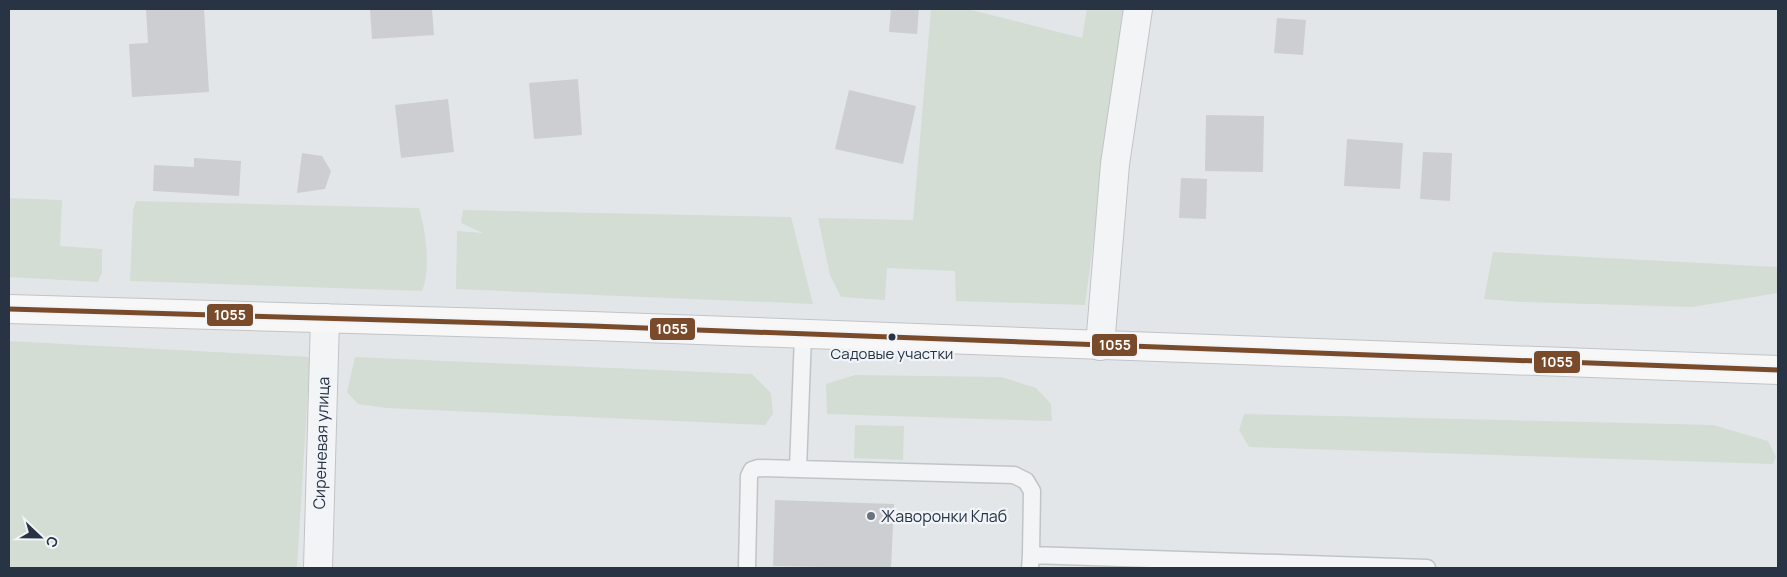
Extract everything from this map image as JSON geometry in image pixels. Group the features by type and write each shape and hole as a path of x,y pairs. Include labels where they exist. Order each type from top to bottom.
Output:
{"main road":[{"path":"9,309 802,334 1778,370"}],"street":[{"path":"1100,346 1115,164 1138,9"},
{"name":"Сиреневая улица","path":"318,568 325,318"}],"lane":[{"path":"798,469 802,334"},
{"path":"747,568 749,476 752,470 758,468 1014,475 1026,481 1032,491 1030,562 1427,568"}],"shaded area":[{"path":"931,9 967,9 1082,38 1087,9 1124,9 1085,305 956,301 955,271 887,268 885,300 841,297 830,275 818,218 913,220"},
{"path":"9,198 62,200 60,246 102,249 102,272 98,282 9,277"},
{"path":"136,201 419,208 424,227 427,261 425,282 422,291 130,281 133,210"},
{"path":"463,210 791,217 813,304 456,289 457,231 483,233 461,223"},
{"path":"1493,252 1778,267 1778,293 1692,307 1522,302 1484,299"},
{"path":"9,341 310,357 297,568 9,568"},
{"path":"355,357 752,374 771,393 773,414 765,425 386,408 358,404 347,392"},
{"path":"855,375 1001,377 1036,388 1051,404 1052,421 827,414 826,384"},
{"path":"1244,414 1713,425 1768,441 1776,457 1773,464 1249,447 1239,430"},
{"path":"855,425 904,426 903,460 854,458"}],"building":[{"path":"146,9 204,9 209,92 132,97 129,44 148,43"},
{"path":"370,9 432,9 434,35 372,39"},
{"path":"891,9 919,9 917,34 889,32"},
{"path":"1277,18 1306,20 1303,55 1274,53"},
{"path":"578,79 582,135 534,139 529,83"},
{"path":"849,90 916,106 903,164 835,149"},
{"path":"448,99 454,152 401,158 395,105"},
{"path":"1206,115 1264,116 1263,172 1205,171"},
{"path":"1347,139 1403,143 1400,189 1344,186"},
{"path":"1423,152 1452,153 1450,201 1420,199"},
{"path":"302,153 322,156 331,171 325,189 297,193"},
{"path":"194,158 241,161 239,196 153,191 154,165 194,167"},
{"path":"1181,178 1207,179 1206,219 1179,218"},
{"path":"775,500 894,504 891,568 773,566"}],"transit line":[{"name":"1055","path":"9,309 592,326 1778,370"}],"place":[{"name":"Садовые участки","path":"892,337"},
{"name":"Жаворонки Клаб","path":"871,516"}]}
